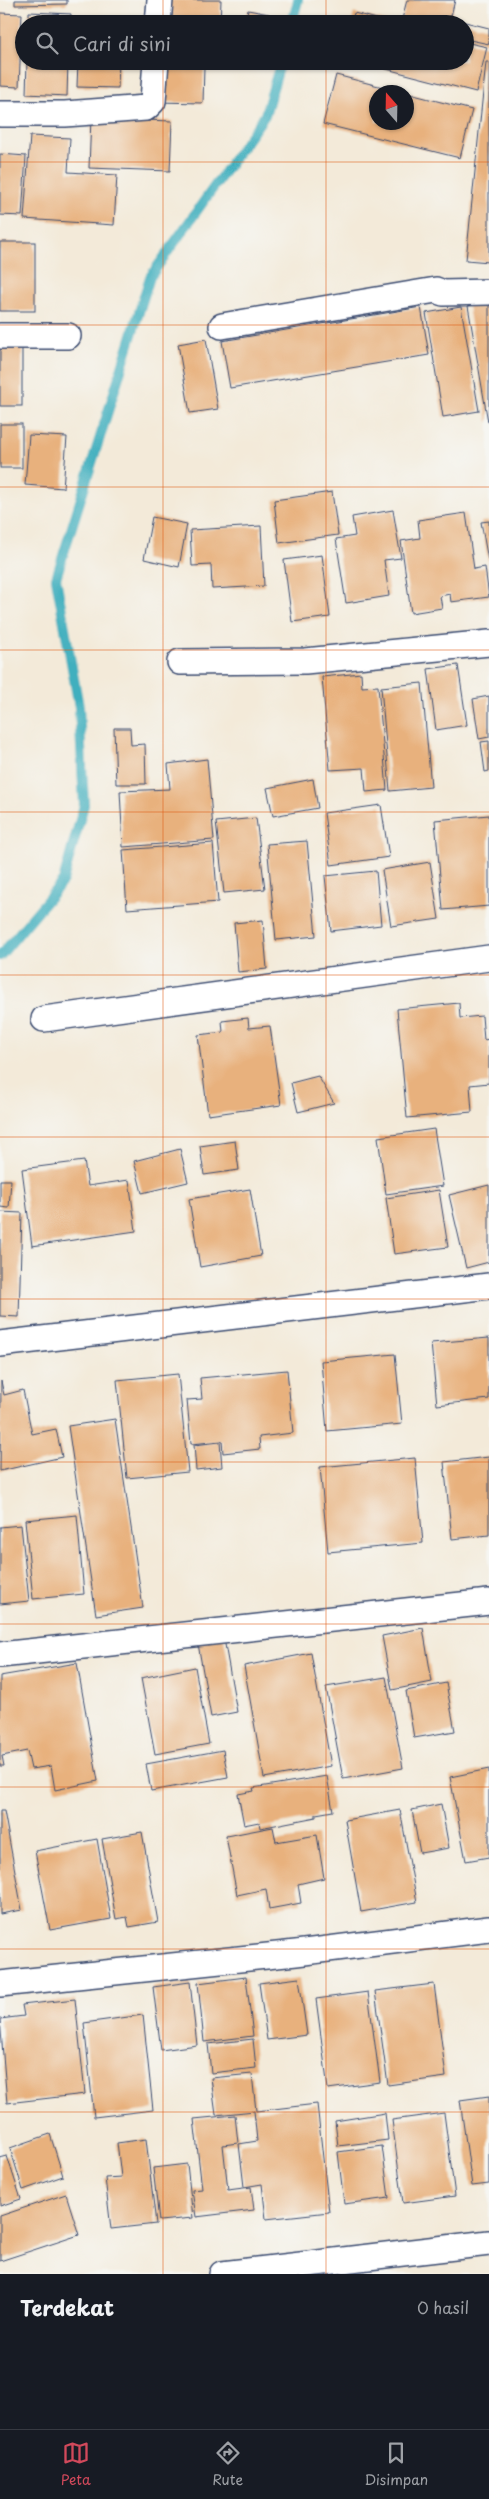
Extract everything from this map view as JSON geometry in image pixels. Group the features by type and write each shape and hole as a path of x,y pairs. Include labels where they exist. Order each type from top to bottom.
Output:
{"street":[{"path":"159,15 160,0"},
{"path":"0,114 65,114 146,108 153,101 155,70"},
{"path":"222,326 436,290 451,293 489,292"},
{"path":"0,336 68,336"},
{"path":"180,662 304,661 489,643"},
{"path":"44,1019 489,958"},
{"path":"0,1344 489,1286"},
{"path":"0,1654 489,1602"},
{"path":"0,1984 296,1953 489,1929"},
{"path":"222,2274 489,2243"}],"building":[{"path":"15,0 67,0 67,4 15,5"},
{"path":"165,0 221,0 220,15 164,15"},
{"path":"407,0 455,0 451,15 403,15"},
{"path":"248,10 269,14 269,15 247,15"},
{"path":"29,12 71,14 71,15 29,15"},
{"path":"0,13 22,14 15,15 15,70 20,70 19,87 0,86"},
{"path":"474,24 489,28 489,44 474,41"},
{"path":"474,44 487,47 476,92 390,70 474,70"},
{"path":"486,62 489,62 489,262 466,260"},
{"path":"27,70 68,70 67,96 26,94"},
{"path":"78,70 119,70 118,88 77,87"},
{"path":"159,70 204,70 203,103 157,102"},
{"path":"336,75 375,85 369,85 369,130 414,130 414,95 472,110 460,158 323,124"},
{"path":"91,118 172,121 170,171 89,168"},
{"path":"30,136 70,138 68,172 117,175 114,225 24,219"},
{"path":"0,154 26,156 22,216 0,215"},
{"path":"0,242 35,242 35,311 0,311"},
{"path":"489,302 489,422 488,422 468,306"},
{"path":"421,307 429,355 230,388 222,341"},
{"path":"461,307 479,411 443,417 426,313"},
{"path":"206,339 218,409 190,413 178,344"},
{"path":"0,343 22,343 22,406 0,406"},
{"path":"0,424 22,424 22,468 0,468"},
{"path":"29,435 67,437 63,488 25,485"},
{"path":"332,492 338,535 279,543 274,500"},
{"path":"393,510 401,558 384,560 389,596 346,603 336,539 355,536 352,517"},
{"path":"466,513 474,569 485,567 489,597 451,602 450,594 440,596 442,608 411,613 401,541 420,538 418,520"},
{"path":"152,517 187,524 179,567 144,559"},
{"path":"489,521 489,560 488,560 481,522"},
{"path":"261,526 264,586 212,589 211,565 192,566 190,530"},
{"path":"322,555 330,617 292,622 284,560"},
{"path":"458,665 467,725 436,730 428,669"},
{"path":"361,673 362,687 378,686 387,790 366,792 364,768 330,770 322,677"},
{"path":"422,683 431,787 390,791 381,687"},
{"path":"489,696 489,737 479,739 473,699"},
{"path":"114,728 130,728 131,745 145,744 146,784 116,784"},
{"path":"489,741 489,771 485,772 481,742"},
{"path":"207,759 214,840 123,847 120,791 170,789 168,764"},
{"path":"313,779 318,808 273,816 267,788"},
{"path":"381,805 389,857 331,865 324,813"},
{"path":"489,815 489,906 443,910 435,820"},
{"path":"256,818 265,889 224,893 216,822"},
{"path":"307,841 316,936 276,940 267,844"},
{"path":"213,843 218,902 127,909 123,850"},
{"path":"430,862 439,919 391,926 382,870"},
{"path":"376,871 381,925 331,931 325,876"},
{"path":"263,920 267,969 238,972 234,923"},
{"path":"459,1003 460,1018 482,1016 484,1040 489,1039 489,1083 470,1085 472,1112 407,1118 397,1009"},
{"path":"248,1018 249,1028 270,1026 281,1105 208,1115 198,1035 223,1032 222,1021"},
{"path":"318,1076 334,1103 298,1112 291,1083"},
{"path":"434,1129 443,1186 386,1194 378,1137"},
{"path":"235,1141 239,1170 204,1175 200,1146"},
{"path":"180,1149 188,1182 142,1193 134,1161"},
{"path":"84,1161 88,1186 129,1180 136,1231 32,1246 22,1169"},
{"path":"0,1180 11,1180 9,1208 0,1207"},
{"path":"489,1185 489,1262 466,1268 449,1195"},
{"path":"250,1189 261,1256 200,1267 189,1199"},
{"path":"439,1190 448,1247 394,1254 386,1198"},
{"path":"0,1212 22,1213 19,1317 0,1316"},
{"path":"489,1338 489,1399 437,1405 431,1343"},
{"path":"395,1354 402,1424 327,1431 321,1361"},
{"path":"287,1370 293,1433 259,1437 260,1449 223,1453 222,1441 191,1444 187,1400 202,1399 200,1378"},
{"path":"178,1374 188,1472 127,1478 117,1380"},
{"path":"1,1381 4,1395 23,1390 32,1434 56,1429 62,1457 0,1471"},
{"path":"115,1419 143,1608 96,1615 68,1426"},
{"path":"220,1442 222,1467 196,1470 194,1445"},
{"path":"489,1457 489,1535 452,1539 444,1462"},
{"path":"415,1458 423,1543 328,1552 320,1467"},
{"path":"77,1515 84,1594 33,1599 25,1520"},
{"path":"21,1525 29,1601 0,1604 0,1527"},
{"path":"423,1628 432,1682 392,1690 382,1636"},
{"path":"223,1633 237,1712 211,1717 197,1638"},
{"path":"311,1653 331,1766 264,1778 244,1666"},
{"path":"77,1663 98,1781 55,1790 51,1766 31,1769 27,1751 2,1756 4,1766 0,1766 0,1676"},
{"path":"195,1667 209,1744 155,1754 141,1678"},
{"path":"386,1677 403,1768 343,1779 326,1687"},
{"path":"446,1683 455,1731 414,1738 406,1691"},
{"path":"223,1750 228,1777 151,1791 146,1764"},
{"path":"489,1769 489,1857 466,1861 450,1777"},
{"path":"327,1776 333,1811 316,1814 316,1817 260,1828 259,1822 244,1825 238,1794 254,1791 253,1788"},
{"path":"441,1804 449,1848 420,1853 412,1810"},
{"path":"400,1810 417,1902 361,1912 345,1820"},
{"path":"0,1811 4,1811 22,1910 0,1914"},
{"path":"273,1827 276,1842 317,1835 324,1878 298,1884 301,1903 269,1909 266,1889 237,1895 226,1836"},
{"path":"142,1832 158,1922 129,1927 127,1917 116,1919 102,1839"},
{"path":"97,1839 111,1919 50,1930 35,1851"},
{"path":"246,1977 253,2036 204,2042 198,1983"},
{"path":"299,1978 307,2035 267,2040 259,1983"},
{"path":"190,1982 197,2045 161,2050 153,1987"},
{"path":"434,1984 446,2077 388,2085 375,1991"},
{"path":"368,1992 380,2082 328,2089 316,1999"},
{"path":"75,1999 85,2094 7,2103 0,2019 24,2016 22,2005"},
{"path":"143,2015 153,2110 94,2117 84,2023"},
{"path":"253,2039 256,2068 211,2073 208,2044"},
{"path":"252,2074 256,2111 317,2104 329,2212 266,2219 262,2184 244,2187 239,2144 257,2141 254,2111 216,2115 211,2078"},
{"path":"489,2096 489,2184 472,2186 460,2100"},
{"path":"385,2113 388,2140 338,2146 335,2121"},
{"path":"444,2113 455,2196 403,2203 392,2120"},
{"path":"235,2115 238,2143 223,2145 228,2190 251,2187 254,2210 196,2217 192,2190 202,2189 194,2119"},
{"path":"50,2134 63,2176 23,2190 10,2148"},
{"path":"146,2139 156,2224 111,2229 105,2178 121,2177 117,2143"},
{"path":"382,2146 389,2198 344,2204 338,2152"},
{"path":"7,2156 21,2199 0,2206 0,2158"},
{"path":"187,2164 193,2218 159,2221 153,2168"},
{"path":"66,2194 79,2235 0,2261 0,2216"}],"waterway":[{"path":"294,15 298,0"},
{"path":"0,956 63,881 84,805 79,707 56,578 150,277 265,115 278,70"}]}
